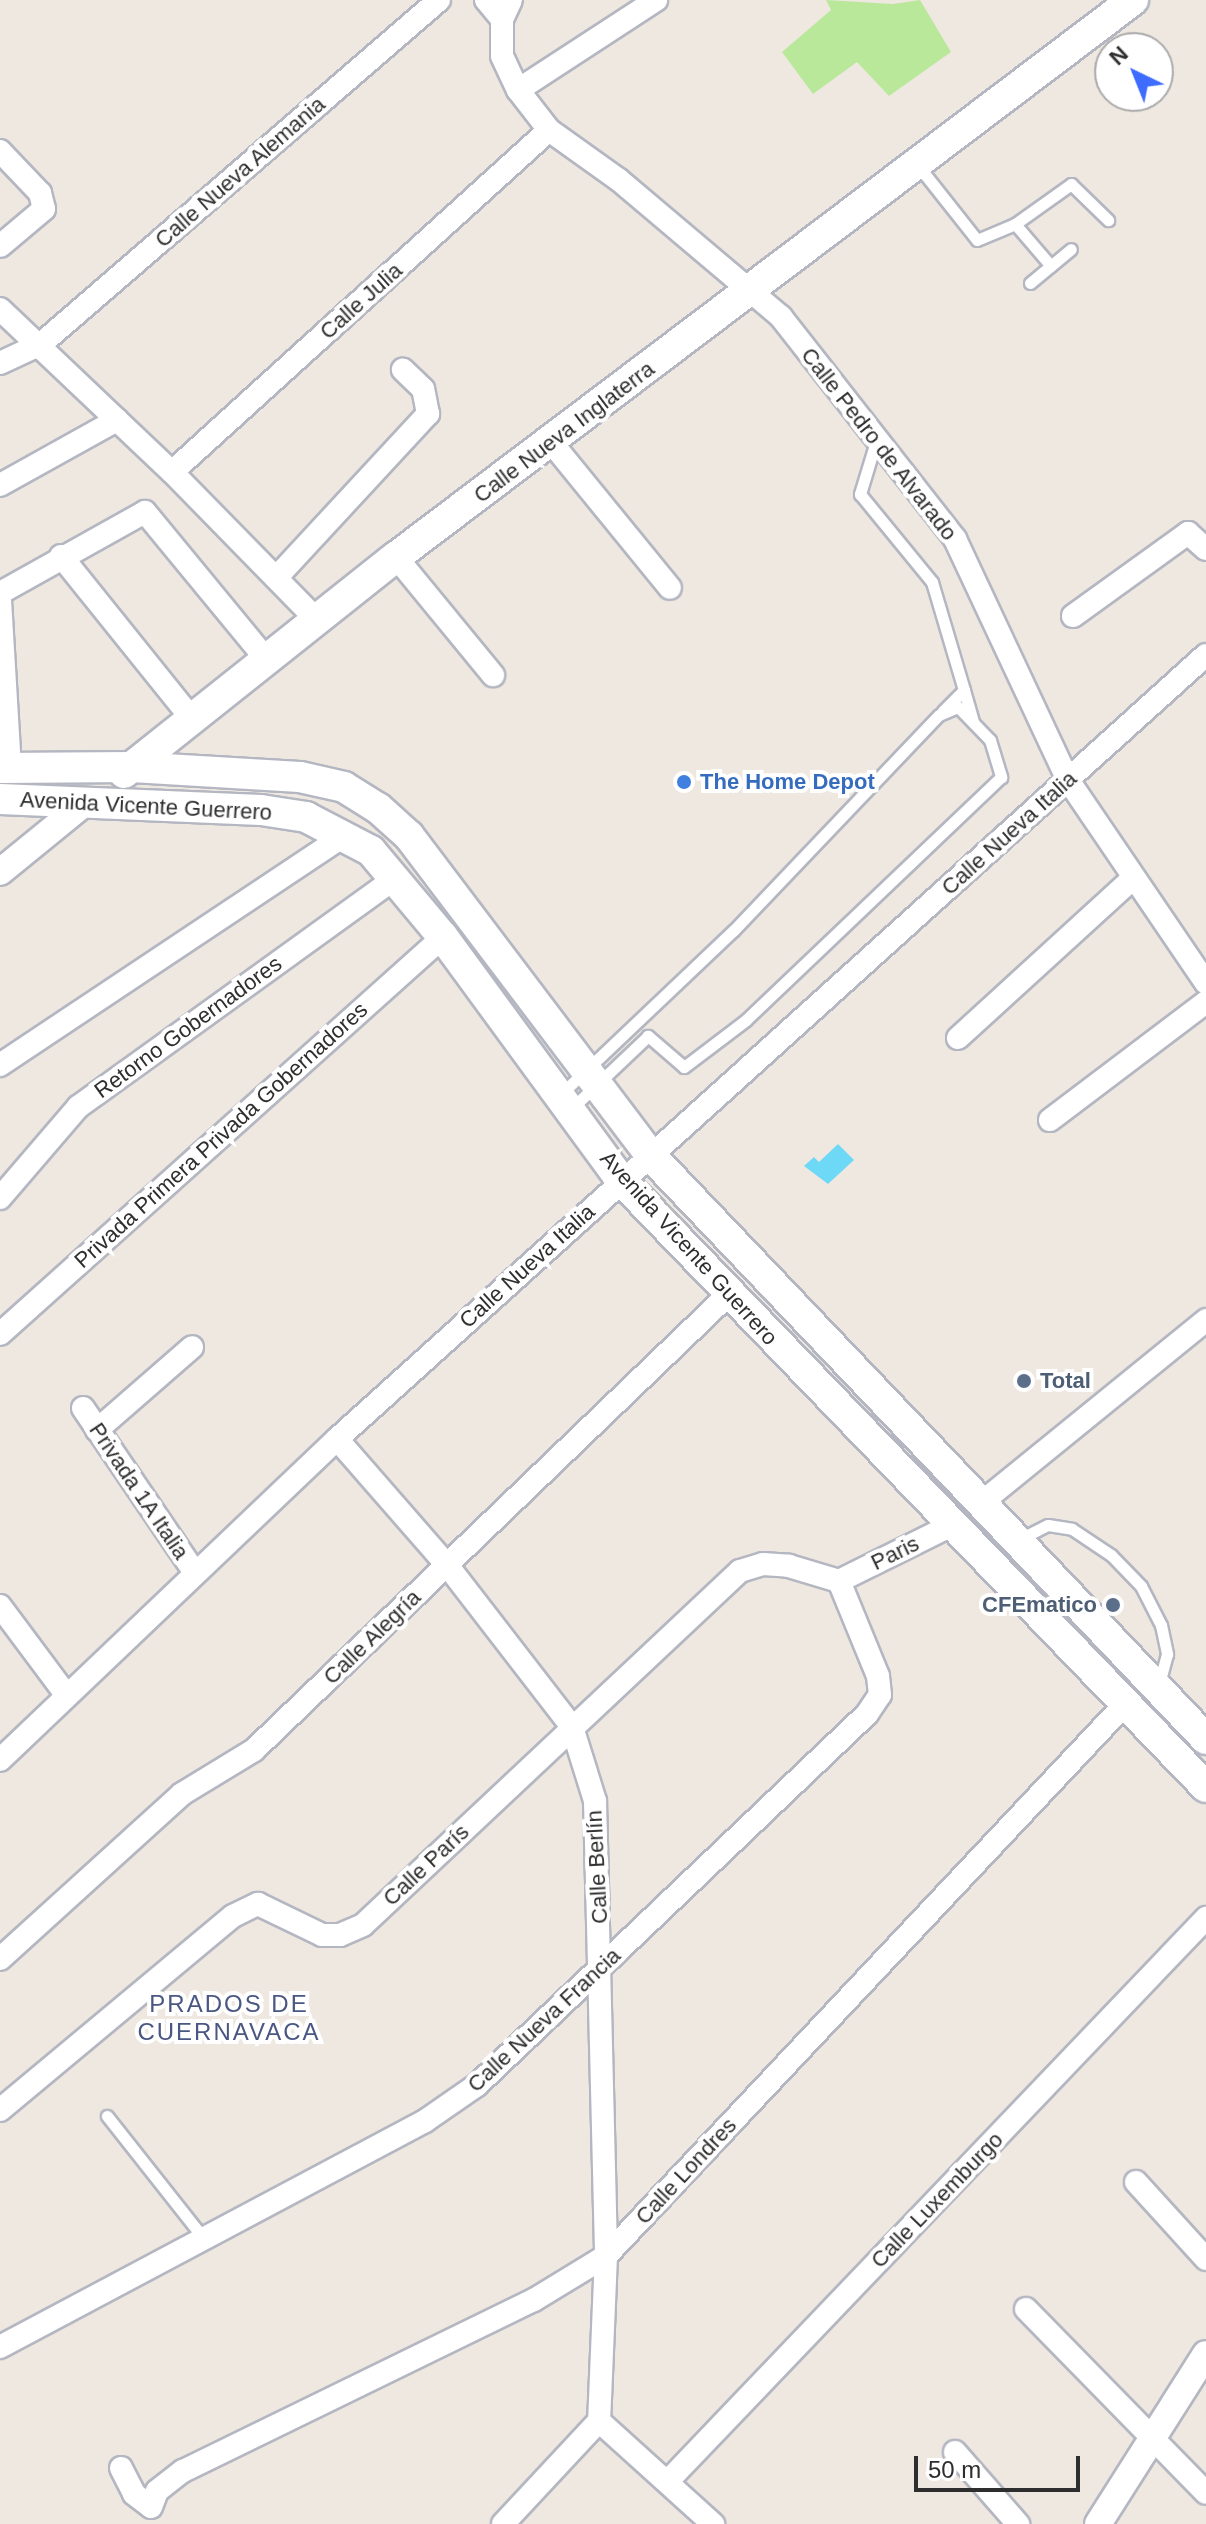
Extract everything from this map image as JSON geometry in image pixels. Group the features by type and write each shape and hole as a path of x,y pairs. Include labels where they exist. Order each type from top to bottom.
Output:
{"main road":[{"name":"Calle Nueva Inglaterra","path":"87,801 396,557 1133,0"},
{"name":"Avenida Vicente Guerrero","path":"5,768 132,767 300,777 344,787 378,808 409,836 651,1156 1206,1739"},
{"name":"Avenida Vicente Guerrero","path":"0,799 261,810 306,817 346,834 396,878 443,937 621,1180 728,1295 1206,1787"}],"street":[{"name":"Calle Nueva Alemania","path":"0,363 41,344 439,0"},
{"name":"Calle Pedro de Alvarado","path":"486,0 506,9 502,56 518,90 549,130 619,180 753,290 878,438 955,539 1068,780 1132,879 1206,983"},
{"path":"518,90 656,0"},
{"name":"Calle Julia","path":"172,472 549,130"},
{"path":"0,151 40,193 44,209 0,246"},
{"path":"0,309 41,344 172,472 317,620"},
{"path":"276,578 428,414 423,389 403,370"},
{"path":"0,485 117,420"},
{"path":"551,442 670,588"},
{"path":"0,593 137,515 154,517 267,660"},
{"path":"1073,616 1188,533 1206,549"},
{"path":"61,556 192,719"},
{"path":"396,557 493,675"},
{"path":"0,600 5,768"},
{"name":"Calle Nueva Italia","path":"0,1760 337,1439 1206,655"},
{"name":"Calle Nueva Inglaterra","path":"0,872 87,801"},
{"path":"0,1065 346,834"},
{"name":"Retorno Gobernadores","path":"0,1198 78,1107 396,878"},
{"path":"958,1038 1132,879"},
{"name":"Privada Primera Privada Gobernadores","path":"0,1334 443,937"},
{"path":"1050,1120 1206,1002"},
{"name":"Calle Alegría","path":"0,1959 182,1794 254,1750 728,1295"},
{"path":"981,1503 1206,1320"},
{"path":"97,1430 192,1347"},
{"name":"Privada 1A Italia","path":"83,1408 195,1573"},
{"name":"Calle Berlín","path":"337,1439 447,1565 572,1727 595,1801 606,2256 599,2421"},
{"name":"Paris","path":"839,1581 952,1525"},
{"name":"Calle París","path":"0,2110 233,1916 258,1904 322,1935 340,1935 363,1925 740,1571 763,1564 789,1566 839,1581"},
{"name":"Calle Nueva Francia","path":"0,2347 425,2121 477,2085 867,1714 880,1695 878,1676 839,1581"},
{"path":"0,1606 67,1696"},
{"name":"Calle Londres","path":"153,2516 157,2491 183,2471 534,2300 606,2256 1125,1704"},
{"name":"Calle Luxemburgo","path":"668,2481 1206,1918"},
{"path":"1136,2182 1206,2259"},
{"path":"1026,2309 1206,2493"},
{"path":"1098,2524 1206,2354"},
{"path":"503,2524 599,2421 713,2524"},
{"path":"955,2452 1018,2524"},
{"path":"121,2468 134,2494 153,2516"}],"lane":[{"path":"916,163 977,240 1015,224 1071,184 1108,220"},
{"path":"1015,224 1051,266"},
{"path":"1030,283 1071,249"},
{"path":"878,438 860,494 932,582 973,722"},
{"path":"564,1103 760,905 964,690"},
{"path":"564,1103 592,1075 648,1036 684,1067 701,1057 839,935 1001,777 990,740 958,707 939,715"},
{"path":"1018,1541 1048,1525 1072,1529 1111,1555 1141,1586 1161,1625 1167,1654 1158,1688"},
{"path":"107,2116 204,2239"}],"green space":[{"path":"826,0 893,4 920,0 951,52 889,96 857,62 813,94 782,52 831,10"}],"water":[{"path":"838,1144 854,1160 828,1184 804,1166 814,1157 819,1162"}],"place":[{"name":"The Home Depot","path":"684,782"},
{"name":"Total","path":"1024,1381"},
{"name":"CFEmatico","path":"1113,1605"}],"district":[{"name":"PRADOS DE CUERNAVACA","path":"229,2018"}]}
